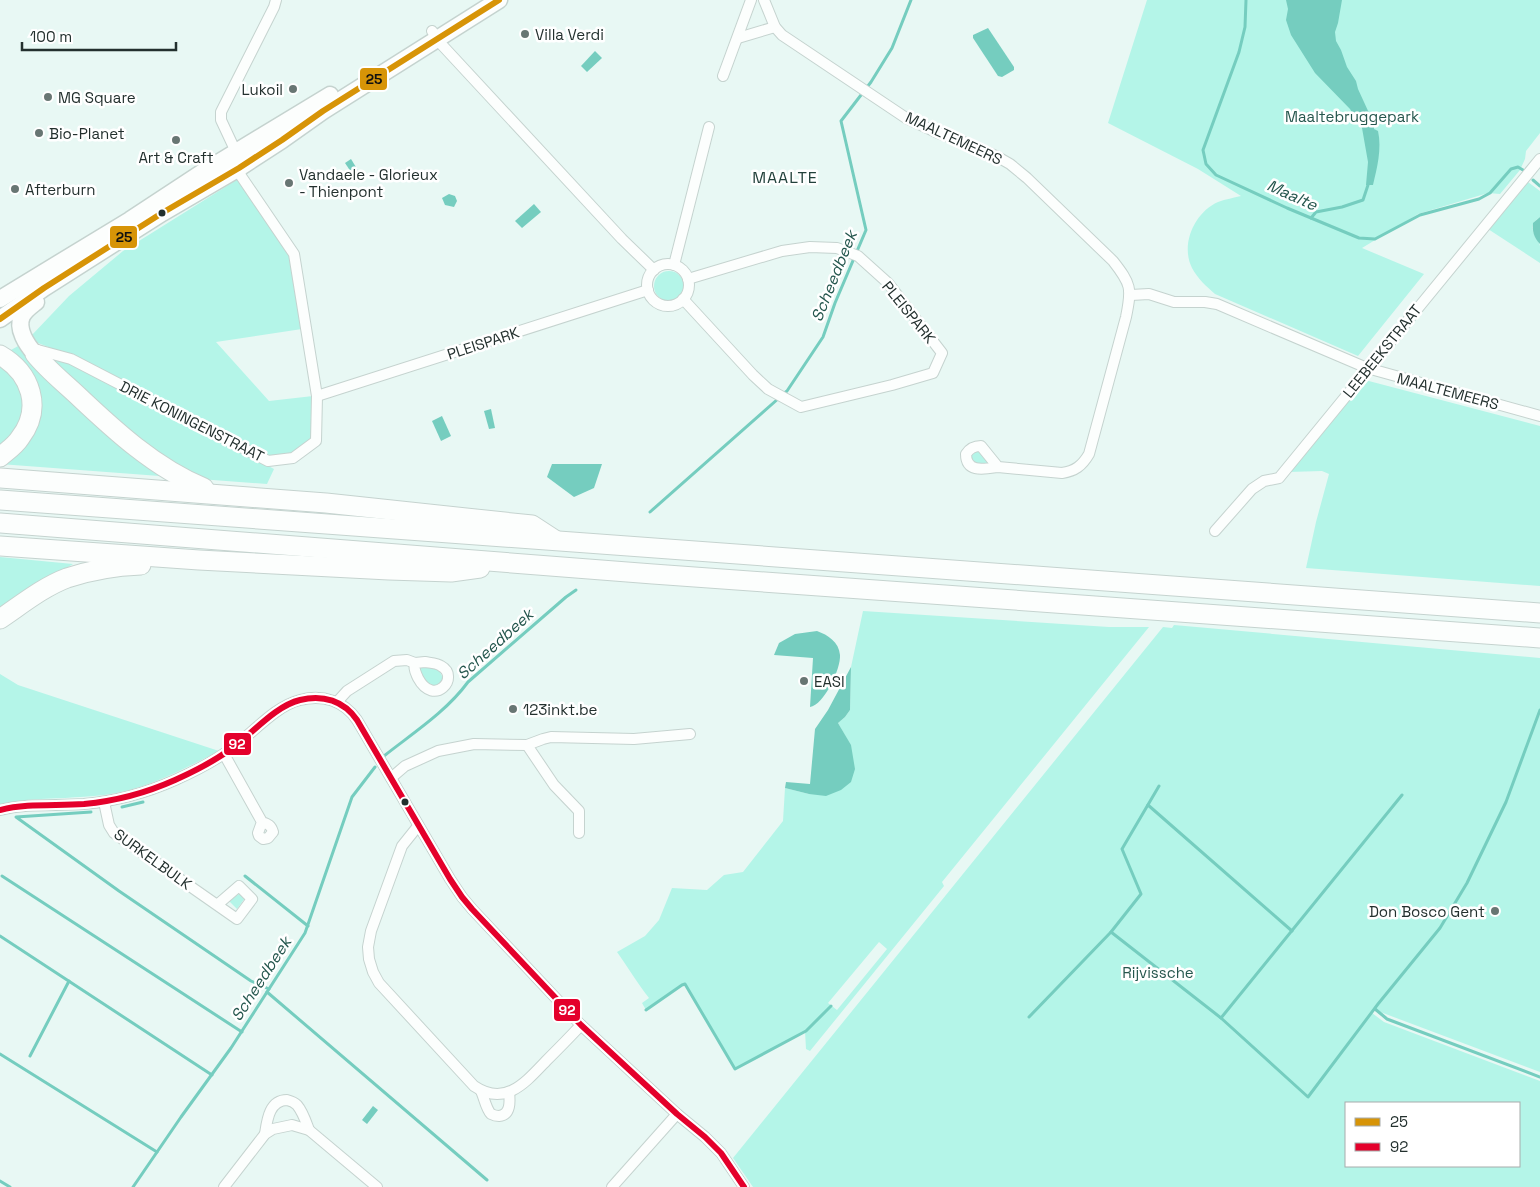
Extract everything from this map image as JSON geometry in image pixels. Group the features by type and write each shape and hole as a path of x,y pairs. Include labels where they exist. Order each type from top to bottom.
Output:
{"highway":[{"path":"33,351 48,369 95,412 156,462 188,481 219,494"},
{"path":"0,355 11,361 24,376 31,395 32,408 29,422 21,437 12,448 0,457"},
{"path":"0,478 326,503 532,525 556,541"},
{"path":"0,500 1540,613"},
{"path":"0,523 510,563 1540,638"},
{"path":"0,546 199,560 451,572 510,563"},
{"path":"0,619 38,594 66,579 96,570 126,566 176,564 199,560"}],"main road":[{"path":"0,319 44,288 162,213 239,168 282,140 435,35 482,0"},
{"path":"0,299 130,220 236,152 435,35 499,0"},
{"path":"33,351 22,332 20,321 26,310 42,296 44,288"}],"street":[{"name":"DRIE KONINGENSTRAAT","path":"33,351 71,359 268,461 293,458 316,441 317,396 294,254 241,176 236,152 221,120 221,112 274,8 276,0"},
{"path":"723,76 752,0"},
{"name":"MAALTEMEERS","path":"764,0 775,27 782,35 906,118 938,133 988,152 1010,164 1113,261 1124,274 1131,295 1149,294 1174,302 1217,304 1367,368 1540,416"},
{"path":"738,38 775,27"},
{"path":"435,35 442,45 608,225 654,270"},
{"path":"674,265 709,127"},
{"name":"LEEBEEKSTRAAT","path":"1215,531 1252,489 1264,481 1279,478 1367,368 1540,159"},
{"name":"PLEISPARK","path":"683,299 768,389 800,407 933,373 942,353 888,283 854,254 837,248 810,247 782,251 688,279"},
{"path":"664,265 674,265 683,270 688,279 688,290 683,299 674,305 663,305 653,299 648,290 649,278 654,270 664,265"},
{"name":"PLEISPARK","path":"317,396 648,290"},
{"path":"998,467 1062,473 1070,472 1084,462 1092,445 1131,295"},
{"path":"337,702 347,691 394,661 407,660 415,663"},
{"path":"0,810 26,806 104,802 154,789 190,773 224,754 265,721 290,704 309,698 337,702 352,712 418,826 462,897 581,1025 721,1153 744,1187"},
{"path":"391,778 405,766 438,752 474,744 527,745 552,738 634,739 690,734"},
{"path":"527,745 554,785 579,811 579,833"},
{"path":"224,754 262,822"},
{"name":"SURKELBULK","path":"104,802 109,825 114,833 217,905"},
{"path":"418,826 402,846 371,931 368,947 369,959 373,972 380,983 474,1086 481,1091 501,1094 523,1084 581,1025"},
{"path":"481,1091 488,1110 498,1116 502,1116 508,1111 510,1102 509,1092"},
{"path":"265,1134 271,1109 282,1101 293,1102 297,1105 303,1114 309,1130"},
{"path":"612,1187 677,1114"},
{"path":"224,1187 265,1134 273,1129 292,1125 309,1130 375,1186"}],"green space":[{"name":"Maaltebruggepark","path":"1147,0 1540,0 1540,133 1526,151 1520,170 1500,194 1488,193 1418,214 1362,248 1424,274 1358,356 1215,294 1205,285 1192,268 1189,259 1189,239 1197,221 1203,213 1218,202 1241,196 1198,169 1108,123"},
{"path":"238,179 291,253 302,329 216,342 269,401 313,396 313,438 293,453 267,457 74,357 38,343 31,336 69,296 123,251"},
{"path":"1528,182 1540,191 1540,217 1535,221 1532,228 1540,246 1540,263 1488,229"},
{"path":"669,271 680,275 684,286 680,297 669,301 658,297 654,286 658,275"},
{"path":"20,345 78,367 274,469 267,484 0,464 0,356"},
{"path":"1365,380 1540,426 1540,586 1306,568 1329,474 1322,471 1288,472"},
{"path":"980,451 990,466 975,465 969,461 971,453"},
{"path":"0,557 73,564 0,609"},
{"path":"863,611 1109,627 1149,627 942,882 944,886 810,1051 806,1049 805,1031 735,1069 685,984 646,1010 642,1003 649,998 617,952 645,936 659,920 672,888 707,890 724,875 743,872 783,821 785,788 809,794 851,746 838,723 850,710 851,667","holes":["879,942 887,949 837,1010 828,1003"]},
{"name":"Rijvissche","path":"1174,625 1540,658 1540,1072 1375,1010 1372,1013 1384,1022 1540,1081 1540,1187 753,1187 733,1158 1163,627 1172,628"},
{"path":"422,666 439,670 444,680 442,685 432,688 423,680 418,669"},
{"path":"0,674 18,685 219,751 163,778 134,789 104,795 27,800 0,805"},
{"path":"239,894 245,898 237,909 229,901"}],"shaded area":[{"path":"1286,0 1342,0 1335,32 1336,41 1347,67 1356,81 1369,113 1369,118 1374,124 1374,129 1378,131 1379,152 1373,185 1366,185 1368,162 1362,128 1350,109 1315,73 1291,35 1286,20 1288,9"},
{"path":"988,28 1014,67 1014,70 1002,77 998,76 973,38 973,35"},
{"path":"595,51 602,58 587,72 581,66"},
{"path":"351,159 359,172 353,175 345,163"},
{"path":"449,194 455,196 457,201 454,207 445,205 442,198"},
{"path":"534,204 541,212 522,228 515,221"},
{"path":"1540,217 1540,244 1533,232 1533,223"},
{"path":"491,409 495,428 489,429 484,411"},
{"path":"442,416 451,436 441,441 432,421"},
{"path":"552,464 602,464 594,488 574,497 547,477"},
{"path":"817,631 829,637 838,646 840,661 831,686 821,700 810,707 813,658 774,655 779,643 795,634"},
{"path":"851,667 850,710 838,723 851,745 855,769 851,782 841,790 826,796 785,788 786,782 810,784 815,729 828,710"},
{"path":"373,1106 378,1110 367,1124 362,1120"}],"waterway":[{"name":"Scheedbeek","path":"783,394 787,391 823,337 835,303 866,230 841,121 871,82 892,48 911,0"},
{"name":"Maalte","path":"1246,0 1245,27 1239,52 1203,150 1206,164 1216,175 1287,208 1359,238 1375,239 1420,215 1479,199 1490,193 1511,169 1518,167 1523,170"},
{"name":"Maalte","path":"1533,180 1540,186"},
{"path":"1311,218 1316,212 1342,207 1363,200 1368,185"},
{"name":"Scheedbeek","path":"650,512 779,398"},
{"name":"Scheedbeek","path":"384,756 439,713 468,682 576,590"},
{"path":"1159,786 1122,849 1141,894 1111,932 1221,1018 1308,1097 1378,1004 1440,928 1467,883 1506,802 1540,710"},
{"name":"Scheedbeek","path":"133,1187 231,1048 305,933 352,797 375,767"},
{"path":"1221,1018 1402,795"},
{"path":"122,807 143,802"},
{"path":"1148,805 1292,931"},
{"path":"91,812 16,817 119,891 251,981 269,989"},
{"path":"2,876 242,1032"},
{"path":"245,876 308,926"},
{"path":"1029,1017 1111,932"},
{"path":"0,936 212,1075"},
{"path":"30,1056 69,981"},
{"path":"646,1010 685,984 735,1069 806,1031 831,1006"},
{"path":"267,992 487,1180"},
{"path":"1375,1009 1387,1019 1540,1077"},
{"path":"0,1054 157,1152"},
{"path":"0,1181 10,1187"}],"transit line":[{"name":"25","path":"0,319 44,288 162,213 239,168 323,111 499,0"},
{"name":"92","path":"0,810 31,806 96,803 142,793 175,780 212,761 240,742 273,714 291,703 309,698 317,698 339,704 352,713 357,720 450,879 472,909 581,1025 721,1153 744,1187"}],"place":[{"name":"Villa Verdi","path":"525,34"},
{"name":"Lukoil","path":"293,89"},
{"name":"MG Square","path":"48,97"},
{"name":"Bio-Planet","path":"39,133"},
{"name":"Art & Craft","path":"176,140"},
{"name":"Vandaele - Glorieux - Thienpont","path":"289,183"},
{"name":"Afterburn","path":"15,189"},
{"name":"EASI","path":"804,681"},
{"name":"123inkt.be","path":"513,709"},
{"name":"Don Bosco Gent","path":"1495,911"}],"district":[{"name":"MAALTE","path":"785,177"}]}
